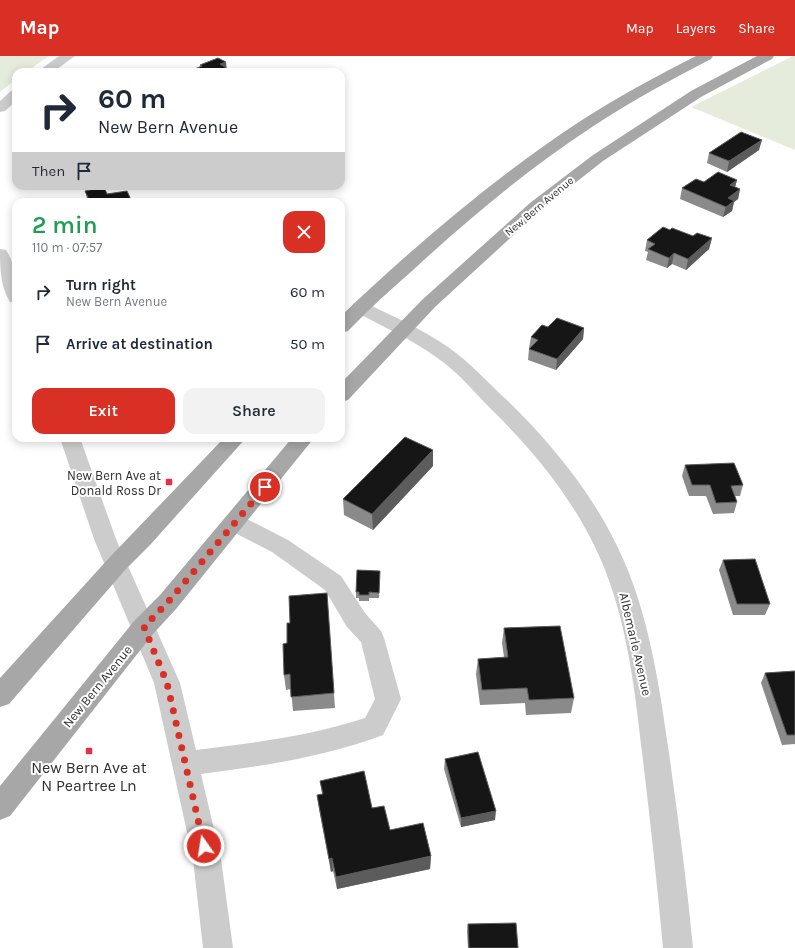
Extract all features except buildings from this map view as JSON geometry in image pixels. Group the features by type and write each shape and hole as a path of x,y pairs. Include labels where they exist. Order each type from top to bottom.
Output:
{"main road":[{"path":"345,323 360,307 456,221 570,135 631,96 706,56"},
{"name":"New Bern Avenue","path":"345,392 403,329 536,206 598,158 696,94 767,56"},
{"path":"0,696 117,564 232,442"},
{"name":"New Bern Avenue","path":"0,807 144,627 168,602 235,523 301,442"}],"street":[{"path":"50,68 68,56"},
{"path":"0,108 12,98"},
{"path":"0,254 12,287"},
{"name":"Albemarle Avenue","path":"360,307 441,351 505,410 530,436 577,496 607,548 622,585 631,616 648,698 667,836 678,948"},
{"path":"71,442 105,539 167,683 207,859 218,948"},
{"path":"186,764 275,753 345,737 374,727 388,699 372,638 356,620 333,583 280,546 235,523"}],"green space":[{"path":"0,56 49,56 32,68 12,68 12,82 0,92"},
{"path":"795,56 795,150 691,107"}],"place":[{"name":"New Bern Ave at Donald Ross Dr","path":"169,482"},
{"name":"New Bern Ave at N Peartree Ln","path":"89,751"}],"route":[{"path":"204,846 167,683 144,627 168,602 265,487"}]}
